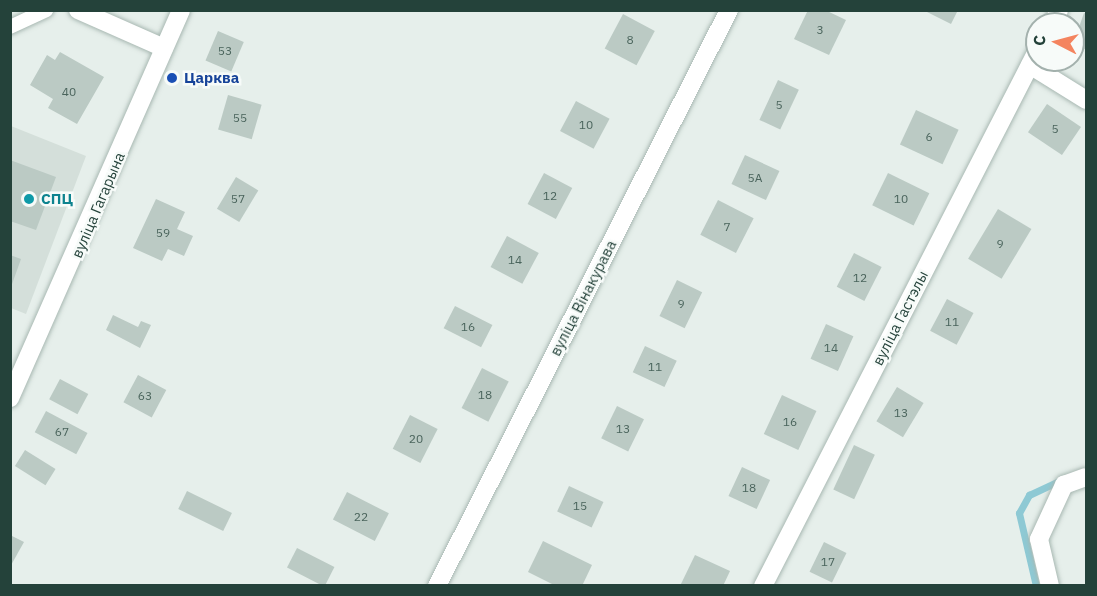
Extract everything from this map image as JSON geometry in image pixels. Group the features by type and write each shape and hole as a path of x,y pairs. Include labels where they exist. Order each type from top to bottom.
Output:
{"street":[{"path":"78,10 164,48"},
{"name":"вуліца Гагарына","path":"10,398 181,10"},
{"name":"вуліца Вінакурава","path":"437,585 729,10"},
{"name":"вуліца Гастэлы","path":"763,585 1026,72"},
{"path":"1051,72 1086,99"},
{"path":"1050,585 1039,538 1064,485 1086,477"}],"lane":[{"path":"10,27 46,10"}],"shaded area":[{"path":"11,126 86,156 26,314 11,308"}],"building":[{"path":"808,10 825,10 846,20 829,55 794,39"},
{"path":"923,10 958,10 951,24"},
{"path":"623,14 655,31 636,65 605,48"},
{"path":"1085,14 1086,14 1085,50"},
{"path":"218,31 244,42 231,71 205,60"},
{"path":"60,52 104,77 77,124 48,108 53,99 30,85 47,55 55,60"},
{"path":"778,80 799,90 780,130 759,120"},
{"path":"228,95 262,105 252,139 218,130"},
{"path":"576,101 610,119 594,149 560,131"},
{"path":"1047,104 1081,127 1062,155 1028,132"},
{"path":"916,110 959,130 943,164 900,144"},
{"path":"745,155 779,171 766,200 731,184"},
{"name":"СПЦ","path":"10,160 56,177 36,230 10,221"},
{"path":"544,173 572,188 556,219 528,204"},
{"path":"888,173 929,193 914,226 872,205"},
{"path":"236,177 258,190 239,222 217,209"},
{"path":"156,199 185,212 177,229 193,236 184,256 168,249 162,261 133,248"},
{"path":"718,200 754,218 736,253 700,235"},
{"path":"998,209 1031,229 1002,279 968,259"},
{"path":"507,236 539,253 522,284 491,267"},
{"path":"854,253 882,267 864,301 837,287"},
{"path":"10,255 21,259 11,287 10,287"},
{"path":"677,280 702,292 685,328 659,316"},
{"path":"947,299 973,313 957,345 930,331"},
{"path":"455,306 492,325 481,347 444,328"},
{"path":"113,315 138,327 141,321 151,325 140,348 106,330"},
{"path":"826,324 853,336 838,371 811,359"},
{"path":"645,346 677,361 664,387 633,372"},
{"path":"482,368 509,382 488,422 462,408"},
{"path":"138,375 166,390 152,417 123,402"},
{"path":"60,379 88,394 77,414 49,399"},
{"path":"897,387 924,403 903,437 876,421"},
{"path":"782,395 816,411 798,450 764,434"},
{"path":"617,406 644,419 628,452 601,438"},
{"path":"46,411 87,433 76,454 35,432"},
{"path":"410,415 438,429 420,463 393,449"},
{"path":"854,445 875,455 854,499 833,489"},
{"path":"25,450 56,469 45,485 15,466"},
{"path":"742,467 770,480 757,509 728,496"},
{"path":"569,486 603,502 592,527 557,511"},
{"path":"187,491 232,513 223,531 178,509"},
{"path":"347,492 389,513 375,541 333,520"},
{"path":"10,535 24,542 10,567"},
{"path":"543,541 592,565 582,586 556,586 528,572"},
{"path":"824,542 846,553 832,583 810,572"},
{"path":"297,548 334,567 325,586 287,568"},
{"path":"695,555 730,571 723,586 680,586"}],"waterway":[{"path":"1036,586 1019,513 1029,495 1063,479"}],"place":[{"name":"Царква","path":"172,78"},
{"name":"СПЦ","path":"29,199"}]}
